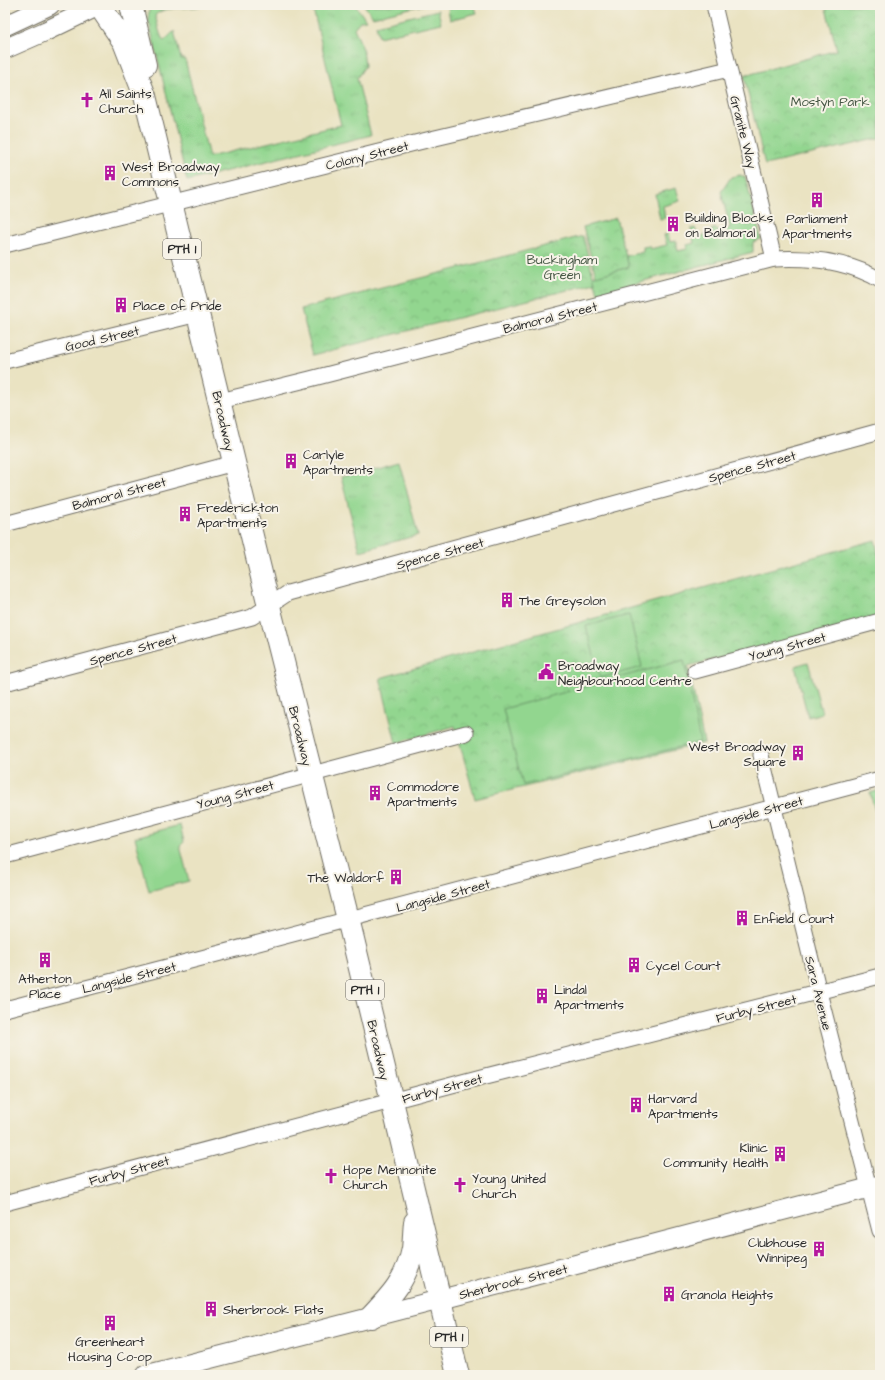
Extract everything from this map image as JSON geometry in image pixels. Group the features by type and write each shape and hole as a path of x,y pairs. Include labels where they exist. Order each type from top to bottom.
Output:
{"highway":[{"name":"Broadway","path":"100,5 124,42 145,96 458,1375"},
{"name":"Broadway","path":"131,5 146,70 145,96"},
{"path":"371,1317 392,1295 405,1274 413,1250 417,1206"}],"main road":[{"path":"5,26 50,5"},
{"path":"5,49 100,5"},
{"name":"Sherbrook Street","path":"146,1375 875,1187"}],"street":[{"name":"Granite Way","path":"714,5 774,259"},
{"name":"Colony Street","path":"5,245 424,141 729,69"},
{"name":"Balmoral Street","path":"220,401 774,259 798,257 824,260 865,271 880,280"},
{"name":"Good Street","path":"5,361 198,314"},
{"name":"Spence Street","path":"5,683 252,617 288,593 880,431"},
{"name":"Balmoral Street","path":"5,524 234,463"},
{"name":"Young Street","path":"695,671 880,621"},
{"name":"Young Street","path":"5,856 466,733"},
{"name":"Sara Avenue","path":"761,755 818,992 875,1187 880,1231"},
{"name":"Langside Street","path":"5,1009 348,921 444,894 880,779"},
{"name":"Furby Street","path":"5,1203 391,1101 880,976"}],"green space":[{"path":"150,5 205,5 164,10 155,16 162,39 164,41 174,31 181,59 185,59 209,157 341,125 312,5 355,5 366,20 360,21 354,28 363,49 365,66 357,78 371,135 187,181 148,18"},
{"path":"364,5 423,5 373,17"},
{"path":"463,5 474,5 477,13 450,20 448,9"},
{"name":"Mostyn Park","path":"825,5 880,5 880,138 765,165 744,76 837,50"},
{"path":"438,10 441,23 379,37 376,25"},
{"path":"740,175 745,177 746,180 761,239 753,242 753,252 598,293 593,276 629,267 626,256 643,252 643,247 649,246 650,249 667,245 664,235 668,234 670,242 676,241 678,251 687,249 687,245 694,243 691,229 695,228 698,237 712,233 711,230 716,228 717,231 730,228 721,192 731,177"},
{"path":"676,188 680,201 663,206 665,218 660,219 655,194"},
{"path":"616,218 629,267 596,276 583,227"},
{"name":"Buckingham Green","path":"583,236 595,283 313,355 301,309"},
{"path":"399,461 418,535 360,551 341,477"},
{"name":"Broadway Neighbourhood Centre","path":"875,540 880,561 880,618 688,666 704,743 475,799 455,726 396,743 380,678"},
{"path":"629,615 642,667 600,678 586,626"},
{"path":"684,660 700,742 523,785 503,709"},
{"path":"808,662 822,713 808,717 795,666"},
{"path":"880,790 880,828 870,793"},
{"path":"180,825 184,842 180,846 189,881 149,891 135,837"}],"place":[{"name":"All Saints Church","path":"87,100"},
{"name":"West Broadway Commons","path":"110,173"},
{"name":"Parliament Apartments","path":"817,200"},
{"name":"Building Blocks on Balmoral","path":"673,224"},
{"name":"Place of Pride","path":"121,305"},
{"name":"Carlyle Apartments","path":"291,461"},
{"name":"Frederickton Apartments","path":"185,514"},
{"name":"The Greysolon","path":"507,600"},
{"name":"Broadway Neighbourhood Centre","path":"546,672"},
{"name":"West Broadway Square","path":"798,753"},
{"name":"Commodore Apartments","path":"375,793"},
{"name":"The Waldorf","path":"396,877"},
{"name":"Enfield Court","path":"742,918"},
{"name":"Atherton Place","path":"45,960"},
{"name":"Cycel Court","path":"634,965"},
{"name":"Lindal Apartments","path":"542,996"},
{"name":"Harvard Apartments","path":"636,1105"},
{"name":"Klinic Community Health","path":"780,1154"},
{"name":"Hope Mennonite Church","path":"331,1176"},
{"name":"Young United Church","path":"460,1185"},
{"name":"Clubhouse Winnipeg","path":"819,1249"},
{"name":"Granola Heights","path":"669,1294"},
{"name":"Sherbrook Flats","path":"211,1309"},
{"name":"Greenheart Housing Co-op","path":"110,1323"}]}
